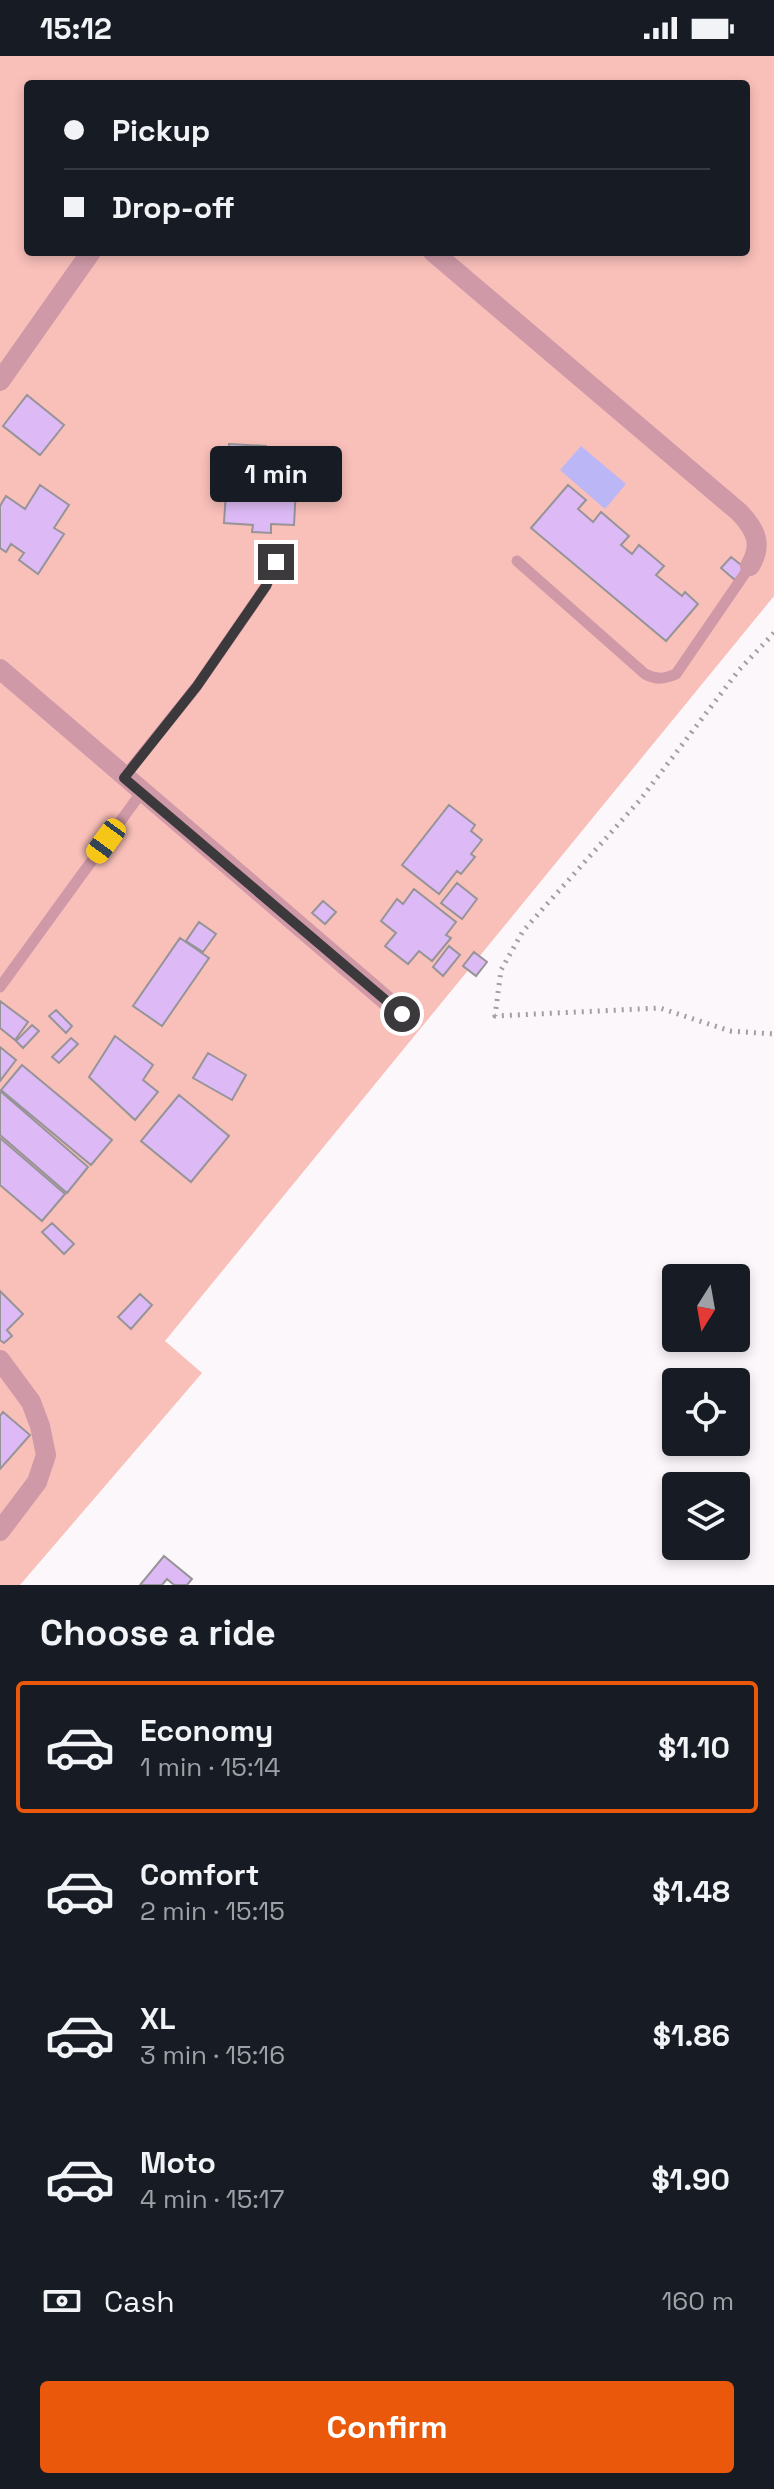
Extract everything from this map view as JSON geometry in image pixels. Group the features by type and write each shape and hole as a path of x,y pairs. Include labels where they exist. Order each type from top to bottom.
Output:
{"street":[{"path":"0,381 88,256"},
{"path":"438,256 739,512 751,525 757,538 758,549 750,566"},
{"path":"0,669 402,1014"},
{"path":"0,1360 31,1402 46,1455 37,1482 0,1531"}],"lane":[{"path":"517,561 654,679 665,679 676,674 750,566"},
{"path":"124,778 197,686 266,586 276,562"},
{"path":"0,987 141,793"}],"path":[{"path":"774,633 739,670 640,800 523,931 501,970 495,1016 660,1008 730,1031 774,1034"}],"shaded area":[{"path":"0,56 774,56 774,596 165,1341 202,1373 20,1585 0,1585"},
{"path":"581,446 626,484 605,509 560,470"}],"building":[{"path":"27,395 64,425 40,455 3,426"},
{"path":"229,444 266,446 265,467 297,469 294,525 271,524 271,533 252,532 253,525 224,523"},
{"path":"40,485 69,505 54,528 64,534 38,574 19,560 24,553 11,544 6,552 0,548 0,506 6,496 25,509"},
{"path":"568,485 586,500 578,509 593,522 601,512 629,536 621,545 632,554 639,545 664,566 656,575 682,596 685,592 698,604 666,641 531,528"},
{"path":"731,557 745,568 735,580 721,568"},
{"path":"449,805 475,825 471,831 482,840 471,854 475,857 461,874 457,871 439,894 402,865"},
{"path":"457,883 477,899 462,919 441,903"},
{"path":"414,889 456,922 446,935 451,938 432,961 419,951 408,964 385,946 396,933 381,921 397,899 403,904"},
{"path":"323,901 336,912 325,924 312,913"},
{"path":"199,922 216,934 203,952 186,941"},
{"path":"180,938 209,958 162,1026 133,1006"},
{"path":"449,946 460,955 443,976 433,967"},
{"path":"474,952 487,962 476,976 463,966"},
{"path":"0,1001 28,1022 15,1040 0,1028"},
{"path":"56,1010 72,1026 66,1033 49,1016"},
{"path":"32,1025 39,1031 23,1048 16,1041"},
{"path":"115,1036 153,1065 143,1080 158,1092 135,1120 89,1077"},
{"path":"71,1038 78,1044 59,1063 52,1057"},
{"path":"0,1047 16,1060 0,1081"},
{"path":"208,1053 246,1075 232,1100 193,1078"},
{"path":"22,1065 112,1140 91,1165 1,1090"},
{"path":"0,1091 88,1167 67,1193 0,1135"},
{"path":"179,1095 229,1136 191,1182 141,1141"},
{"path":"0,1138 65,1194 42,1221 0,1185"},
{"path":"52,1223 74,1244 64,1254 42,1232"},
{"path":"0,1291 23,1314 7,1330 12,1336 4,1343 0,1340"},
{"path":"140,1294 152,1305 131,1329 118,1317"},
{"path":"3,1412 30,1435 0,1469 0,1416"},
{"path":"164,1556 192,1579 187,1585 174,1585 167,1579 162,1585 140,1585"}],"route":[{"path":"276,562 266,586 197,686 124,778 402,1014"}]}
